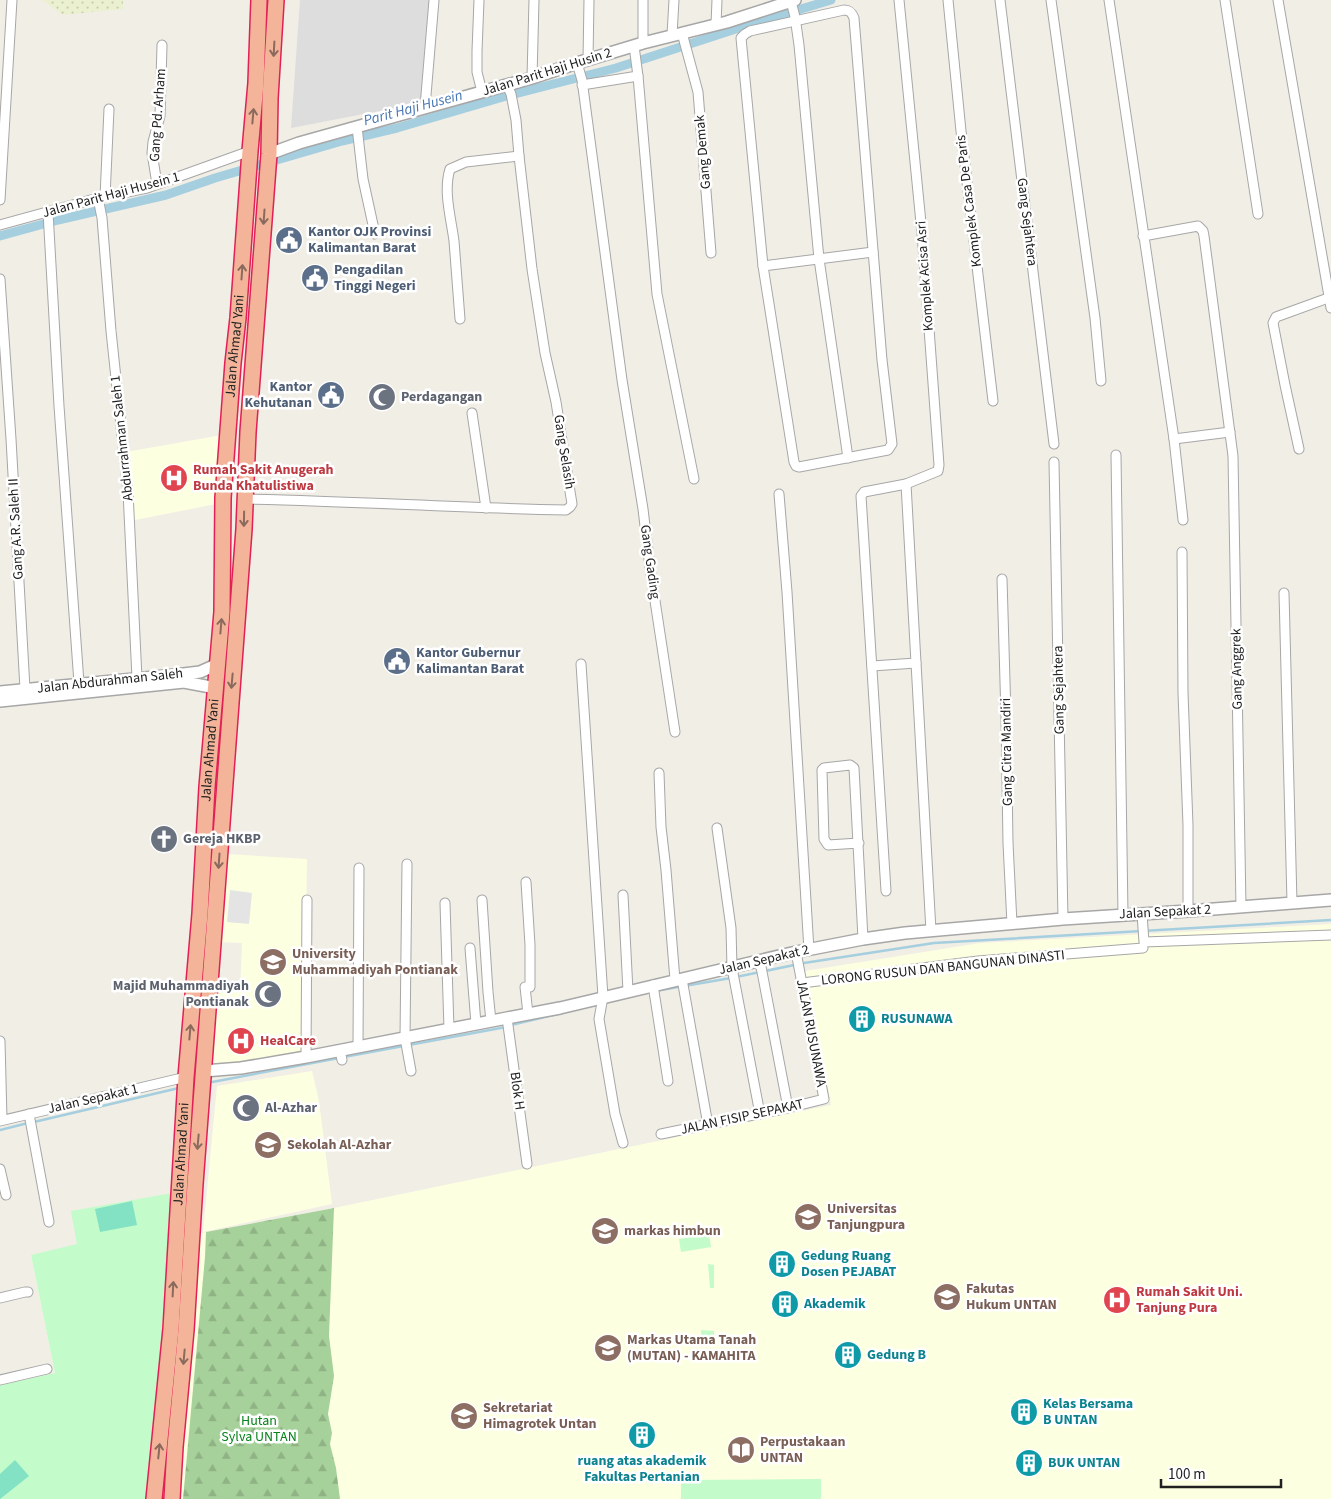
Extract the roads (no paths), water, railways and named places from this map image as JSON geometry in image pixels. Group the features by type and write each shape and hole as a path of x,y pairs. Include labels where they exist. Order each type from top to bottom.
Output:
{"highway":[{"name":"Jalan Ahmad Yani","path":"154,1499 171,1329 186,1083 222,612 223,498 256,83 259,0"},
{"name":"Jalan Ahmad Yani","path":"172,1499 244,529 244,498 268,161 276,0"},
{"path":"228,431 248,432"},
{"path":"192,1008 209,1009"}],"street":[{"path":"0,200 12,0"},
{"path":"425,107 434,0"},
{"path":"479,0 477,72 482,92"},
{"path":"532,78 534,0"},
{"name":"Gang Gading","path":"589,0 581,64 582,83 624,392 643,510 674,732"},
{"path":"644,0 637,51 638,76 657,294 694,479"},
{"name":"Gang Demak","path":"674,0 679,36 688,53 698,92 711,253"},
{"path":"716,24 717,0"},
{"name":"Komplek Acisa Asri","path":"872,666 861,496 864,492 906,484 938,470 939,465 922,233 899,0"},
{"name":"Komplek Casa De Paris","path":"948,0 961,131 993,401"},
{"name":"Gang Sejahtera","path":"1000,0 1054,444"},
{"path":"1051,0 1094,309 1102,381"},
{"path":"1109,0 1174,439 1184,520"},
{"path":"1225,0 1258,214"},
{"path":"1278,0 1331,308"},
{"path":"793,1 819,259 848,458"},
{"name":"Jalan Parit Haji Husin 2","path":"268,161 298,143 482,92 508,88 532,78 581,64 637,51 716,24 793,1"},
{"path":"844,10 849,10 852,14 873,252 882,360 892,444 888,450 796,466 763,266 741,38 745,34 795,19 844,10"},
{"name":"Gang Pd. Arham","path":"157,184 152,153 160,116 162,45"},
{"path":"582,83 638,76"},
{"name":"Gang Selasih","path":"244,498 566,510 572,504 556,402 543,343 532,269 516,120 508,88"},
{"name":"Abdurrahman Saleh 1","path":"110,110 101,200 102,218 111,331 145,680"},
{"path":"357,127 363,180 376,234"},
{"path":"269,137 298,143"},
{"path":"460,319 447,176 450,168 466,162 519,156"},
{"name":"Jalan Parit Haji Husein 1","path":"0,225 49,219 101,200 157,184 249,163"},
{"path":"49,219 59,406 79,683"},
{"name":"Gang Anggrek","path":"1143,236 1198,226 1203,231 1233,456 1241,907"},
{"path":"763,266 873,252"},
{"name":"Gang A.R. Saleh II","path":"0,279 25,689"},
{"path":"1299,448 1273,323 1276,317 1330,298"},
{"path":"472,413 486,508"},
{"path":"1174,439 1230,432"},
{"path":"1116,454 1123,914"},
{"name":"Gang Sejahtera","path":"1054,462 1064,919"},
{"path":"906,484 931,931"},
{"path":"779,494 787,592 809,950"},
{"path":"1182,552 1188,911"},
{"name":"Gang Citra Mandiri","path":"1002,579 1008,843 1012,924"},
{"path":"1284,593 1292,902"},
{"path":"886,891 872,666 916,663"},
{"name":"Jalan Abdurahman Saleh","path":"0,701 200,672 218,664"},
{"path":"581,664 602,1005 600,1019 615,1114 623,1143"},
{"name":"Jalan Abdurahman Saleh","path":"0,692 79,683 145,680 184,682 216,688"},
{"path":"859,843 828,845 824,839 822,770 824,768 850,765 854,768 859,843 863,939"},
{"path":"659,773 661,827 680,981 685,993 708,1125"},
{"path":"717,828 732,928 732,970 760,1114"},
{"path":"407,864 403,1046 411,1071"},
{"path":"358,1047 359,868"},
{"path":"526,882 530,962 530,987 525,987 528,1014"},
{"path":"623,895 628,991"},
{"path":"306,1056 307,900"},
{"path":"482,900 491,1021"},
{"name":"Jalan Sepakat 2","path":"204,1074 306,1056 341,1054 358,1047 403,1046 449,1030 476,1024 507,1020 528,1014 602,1005 628,991 654,990 680,981 759,964 798,960 809,950 863,939 1123,914 1142,919 1188,911 1331,900"},
{"path":"445,903 449,1030"},
{"path":"1142,919 1144,942 1331,935"},
{"path":"470,948 476,1024"},
{"name":"LORONG RUSUN DAN BANGUNAN DINASTI","path":"802,983 978,961 1143,948"},
{"name":"JALAN RUSUNAWA","path":"798,960 824,1099"},
{"path":"759,964 764,977 788,1108"},
{"path":"654,990 668,1081"},
{"name":"Blok H","path":"507,1020 527,1164"},
{"path":"0,1041 1,1121"},
{"name":"Jalan Sepakat 1","path":"1,1121 30,1117 186,1083"},
{"name":"JALAN FISIP SEPAKAT","path":"661,1134 824,1099"},
{"path":"30,1117 49,1222"},
{"path":"0,1170 6,1195"},
{"path":"0,1298 28,1292"},
{"path":"0,1380 48,1370"}],"waterway":[{"name":"Parit Haji Husein","path":"0,236 58,220 166,195 215,178 342,141 397,128 503,97 616,68 831,0"},
{"path":"736,977 804,963 934,943 1331,920"},
{"path":"655,991 731,978"},
{"path":"511,1025 562,1013"},
{"path":"344,1057 506,1027"},
{"path":"207,1083 339,1058"},
{"path":"34,1122 179,1088"},
{"path":"0,1130 28,1123"}],"place":[{"name":"Kantor OJK Provinsi Kalimantan Barat","path":"289,240"},
{"name":"Pengadilan Tinggi Negeri","path":"315,278"},
{"name":"Kantor Kehutanan","path":"331,395"},
{"name":"Perdagangan","path":"382,397"},
{"name":"Rumah Sakit Anugerah Bunda Khatulistiwa","path":"174,478"},
{"name":"Kantor Gubernur Kalimantan Barat","path":"397,661"},
{"name":"Gereja HKBP","path":"164,839"},
{"name":"University Muhammadiyah Pontianak","path":"273,962"},
{"name":"Majid Muhammadiyah Pontianak","path":"268,994"},
{"name":"RUSUNAWA","path":"862,1019"},
{"name":"HealCare","path":"241,1041"},
{"name":"Al-Azhar","path":"246,1108"},
{"name":"Sekolah Al-Azhar","path":"268,1145"},
{"name":"Universitas Tanjungpura","path":"808,1217"},
{"name":"markas himbun","path":"605,1231"},
{"name":"Gedung Ruang Dosen PEJABAT","path":"782,1264"},
{"name":"Fakutas Hukum UNTAN","path":"947,1297"},
{"name":"Rumah Sakit Uni. Tanjung Pura","path":"1117,1300"},
{"name":"Akademik","path":"785,1304"},
{"name":"Markas Utama Tanah (MUTAN) - KAMAHITA","path":"608,1348"},
{"name":"Gedung B","path":"848,1355"},
{"name":"Kelas Bersama B UNTAN","path":"1024,1412"},
{"name":"Sekretariat Himagrotek Untan","path":"464,1416"},
{"name":"ruang atas akademik Fakultas Pertanian","path":"642,1435"},
{"name":"Perpustakaan UNTAN","path":"741,1450"},
{"name":"BUK UNTAN","path":"1029,1463"}],"park label":[{"name":"Hutan Sylva UNTAN","path":"259,1429"}]}
